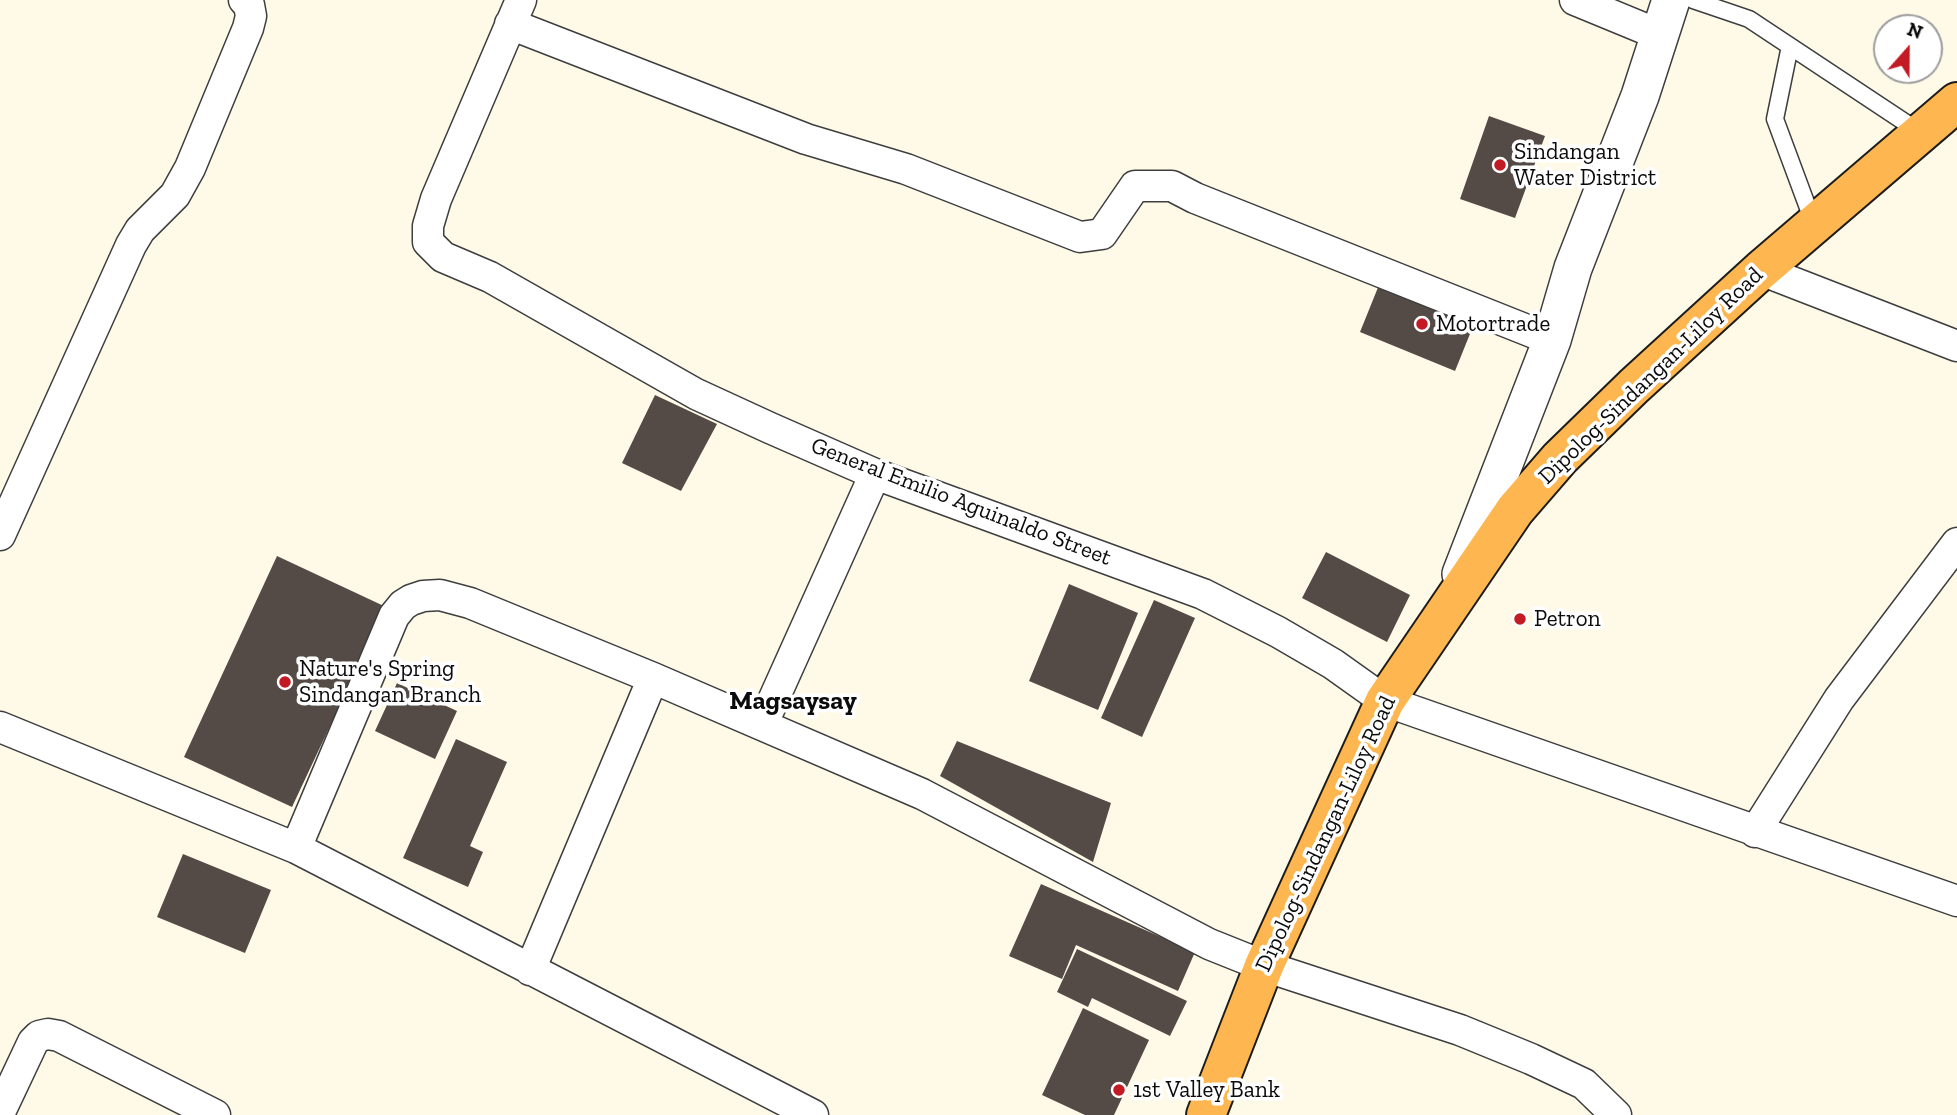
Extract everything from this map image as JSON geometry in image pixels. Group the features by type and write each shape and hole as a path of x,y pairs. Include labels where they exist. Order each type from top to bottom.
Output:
{"highway":[{"name":"Dipolog-Sindangan-Liloy Road","path":"1206,1115 1264,966 1385,701 1450,601 1515,510 1560,458 1761,270 1957,102"}],"street":[{"path":"0,535 131,245 141,230 175,195 195,156 248,28 251,16 249,5 244,0"},
{"path":"1575,0 1660,35"},
{"path":"1450,601 1552,340 1573,268 1640,96 1671,0"},
{"path":"515,12 806,139 906,169 1080,237 1102,234 1135,186 1172,186 1195,198 1552,340"},
{"name":"General Emilio Aguinaldo Street","path":"515,12 436,199 428,226 428,242 443,257 490,277 696,394 875,474 1203,594 1333,664 1385,701 1957,901"},
{"path":"1761,270 1957,346"},
{"path":"763,723 875,474"},
{"path":"1755,832 1839,699 1957,544"},
{"path":"296,848 394,617 403,605 411,600 423,596 440,596 470,603 763,723 922,794 1209,944 1264,966 1460,1030 1531,1059 1584,1084 1616,1115"},
{"path":"530,970 653,678"},
{"path":"0,727 296,848 813,1115"},
{"path":"0,1112 33,1042 39,1036 48,1034 59,1036 215,1115"}],"lane":[{"path":"1693,0 1749,19 1921,133"},
{"path":"1790,46 1775,119 1815,224"}],"building":[{"path":"1489,116 1545,136 1515,218 1460,199"},
{"path":"1381,280 1476,319 1455,371 1360,332"},
{"path":"655,395 717,424 681,491 622,463"},
{"path":"1326,552 1410,595 1387,642 1302,598"},
{"name":"Nature's Spring Sindangan Branch","path":"277,556 386,607 292,807 184,757"},
{"path":"1069,584 1138,613 1098,710 1029,681"},
{"path":"1154,600 1195,618 1142,737 1101,718"},
{"path":"397,683 457,711 435,759 375,731"},
{"path":"456,739 507,762 470,846 483,852 468,887 403,858"},
{"path":"957,741 1111,803 1093,862 940,776"},
{"path":"183,854 271,890 245,953 157,917"},
{"path":"1041,884 1195,952 1178,991 1076,945 1062,979 1009,956"},
{"path":"1077,949 1187,1001 1170,1036 1092,998 1088,1007 1057,992"},
{"path":"1083,1008 1149,1040 1114,1115 1085,1115 1042,1095"}],"place":[{"name":"Sindangan Water District","path":"1500,165"},
{"name":"Motortrade","path":"1422,324"},
{"name":"Petron","path":"1520,619"},
{"name":"Nature's Spring Sindangan Branch","path":"285,682"},
{"name":"1st Valley Bank","path":"1119,1090"}],"district":[{"name":"Magsaysay","path":"793,702"}]}
